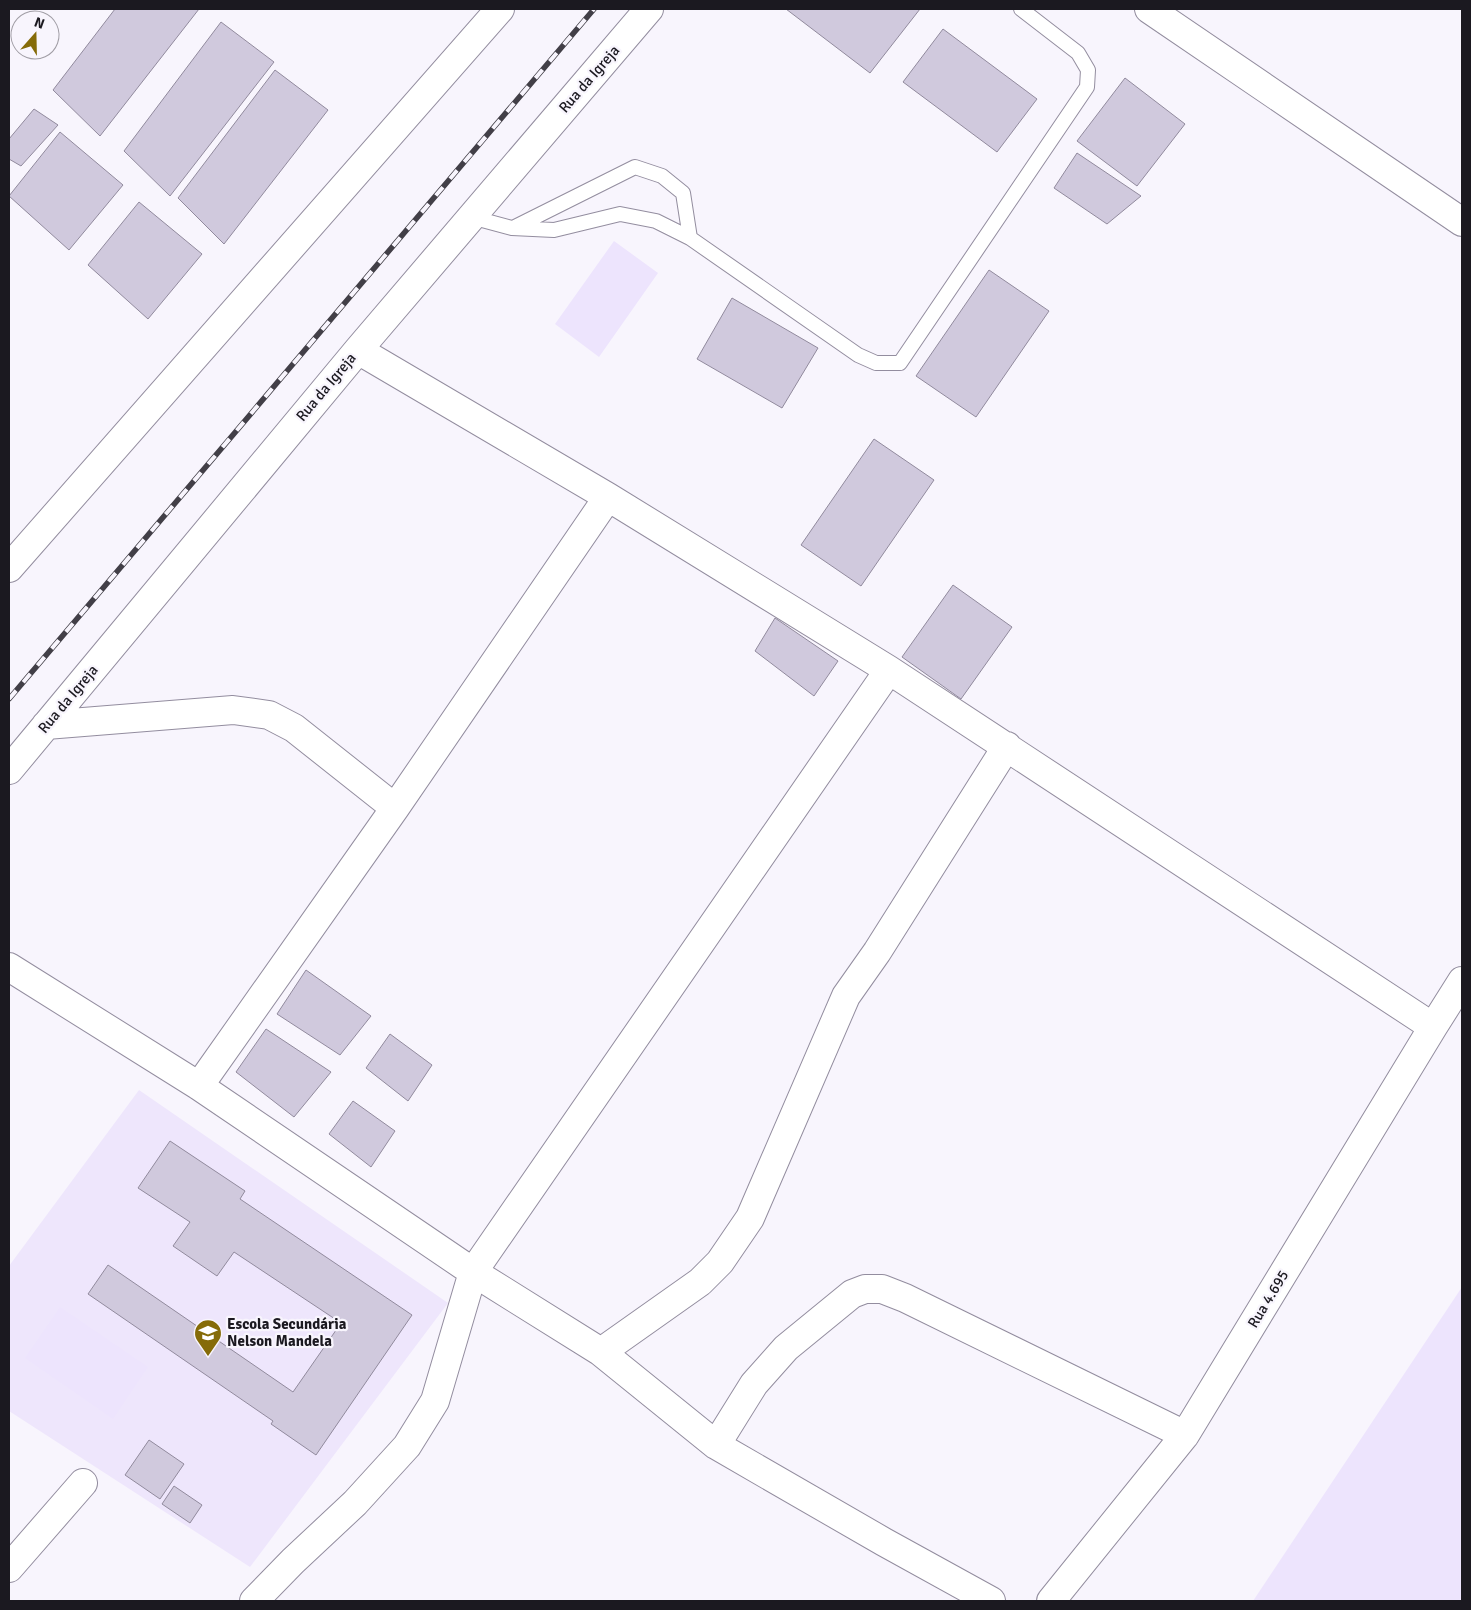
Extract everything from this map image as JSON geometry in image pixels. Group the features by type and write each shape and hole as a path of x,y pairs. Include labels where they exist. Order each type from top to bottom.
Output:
{"street":[{"path":"9,568 500,9"},
{"name":"Rua da Igreja","path":"9,770 358,350 649,9"},
{"path":"1149,9 1462,222"},
{"path":"358,350 608,497 889,670 1433,1027"},
{"path":"198,1086 395,808 608,497"},
{"path":"254,1601 293,1561 355,1503 407,1446 435,1401 473,1272 889,670"},
{"path":"46,725 233,710 269,715 294,728 395,808"},
{"path":"601,1352 700,1282 720,1262 750,1218 846,996 877,952 1007,746"},
{"path":"9,967 198,1086 473,1272 601,1352 716,1445 991,1601"},
{"name":"Rua 4.695","path":"1051,1601 1185,1435 1462,981"},
{"path":"716,1445 754,1384 786,1348 852,1294 865,1289 882,1289 905,1298 1185,1435"},
{"path":"9,1568 83,1483"}],"lane":[{"path":"471,217 512,228 554,230 620,214 656,221 690,238 858,355 876,363 900,363 1088,87 1088,70 1078,53 1021,9"},
{"path":"512,228 635,167 662,176 683,193 690,238"}],"shaded area":[{"path":"614,241 658,273 599,357 555,324"},
{"name":"Escola Secundária Nelson Mandela","path":"139,1090 448,1303 250,1567 9,1411 9,1266"},
{"path":"1462,1287 1462,1601 1253,1601"},
{"path":"60,1307 148,1367 113,1419 25,1358"}],"building":[{"path":"115,9 199,9 100,136 53,90"},
{"path":"786,9 920,9 870,73"},
{"path":"221,22 274,62 170,196 124,151"},
{"path":"943,29 1037,99 997,152 903,82"},
{"path":"275,70 328,110 224,244 178,198"},
{"path":"1125,78 1185,124 1137,186 1077,141"},
{"path":"34,109 58,125 21,166 9,159 9,139"},
{"path":"60,132 123,185 69,250 9,196"},
{"path":"1077,153 1141,196 1107,224 1054,188"},
{"path":"139,202 202,254 148,319 88,265"},
{"path":"989,270 1049,311 976,417 916,376"},
{"path":"732,298 818,348 782,408 697,359"},
{"path":"874,439 934,480 861,586 801,545"},
{"path":"953,585 1012,627 961,699 902,657"},
{"path":"775,618 838,661 814,696 755,651"},
{"path":"306,970 371,1016 340,1055 277,1014"},
{"path":"266,1029 331,1072 294,1117 236,1072"},
{"path":"390,1034 432,1065 408,1101 366,1068"},
{"path":"353,1101 395,1131 371,1167 329,1134"},
{"path":"170,1141 245,1191 240,1199 412,1315 316,1455 271,1424 273,1421 88,1294 108,1265 293,1392 341,1323 234,1252 217,1276 173,1246 190,1222 138,1188"},
{"path":"149,1440 184,1464 160,1499 125,1475"},
{"path":"174,1486 202,1505 190,1523 162,1504"}],"railway":[{"path":"9,699 594,9"}],"place":[{"name":"Escola Secundária Nelson Mandela","path":"208,1357"}]}
